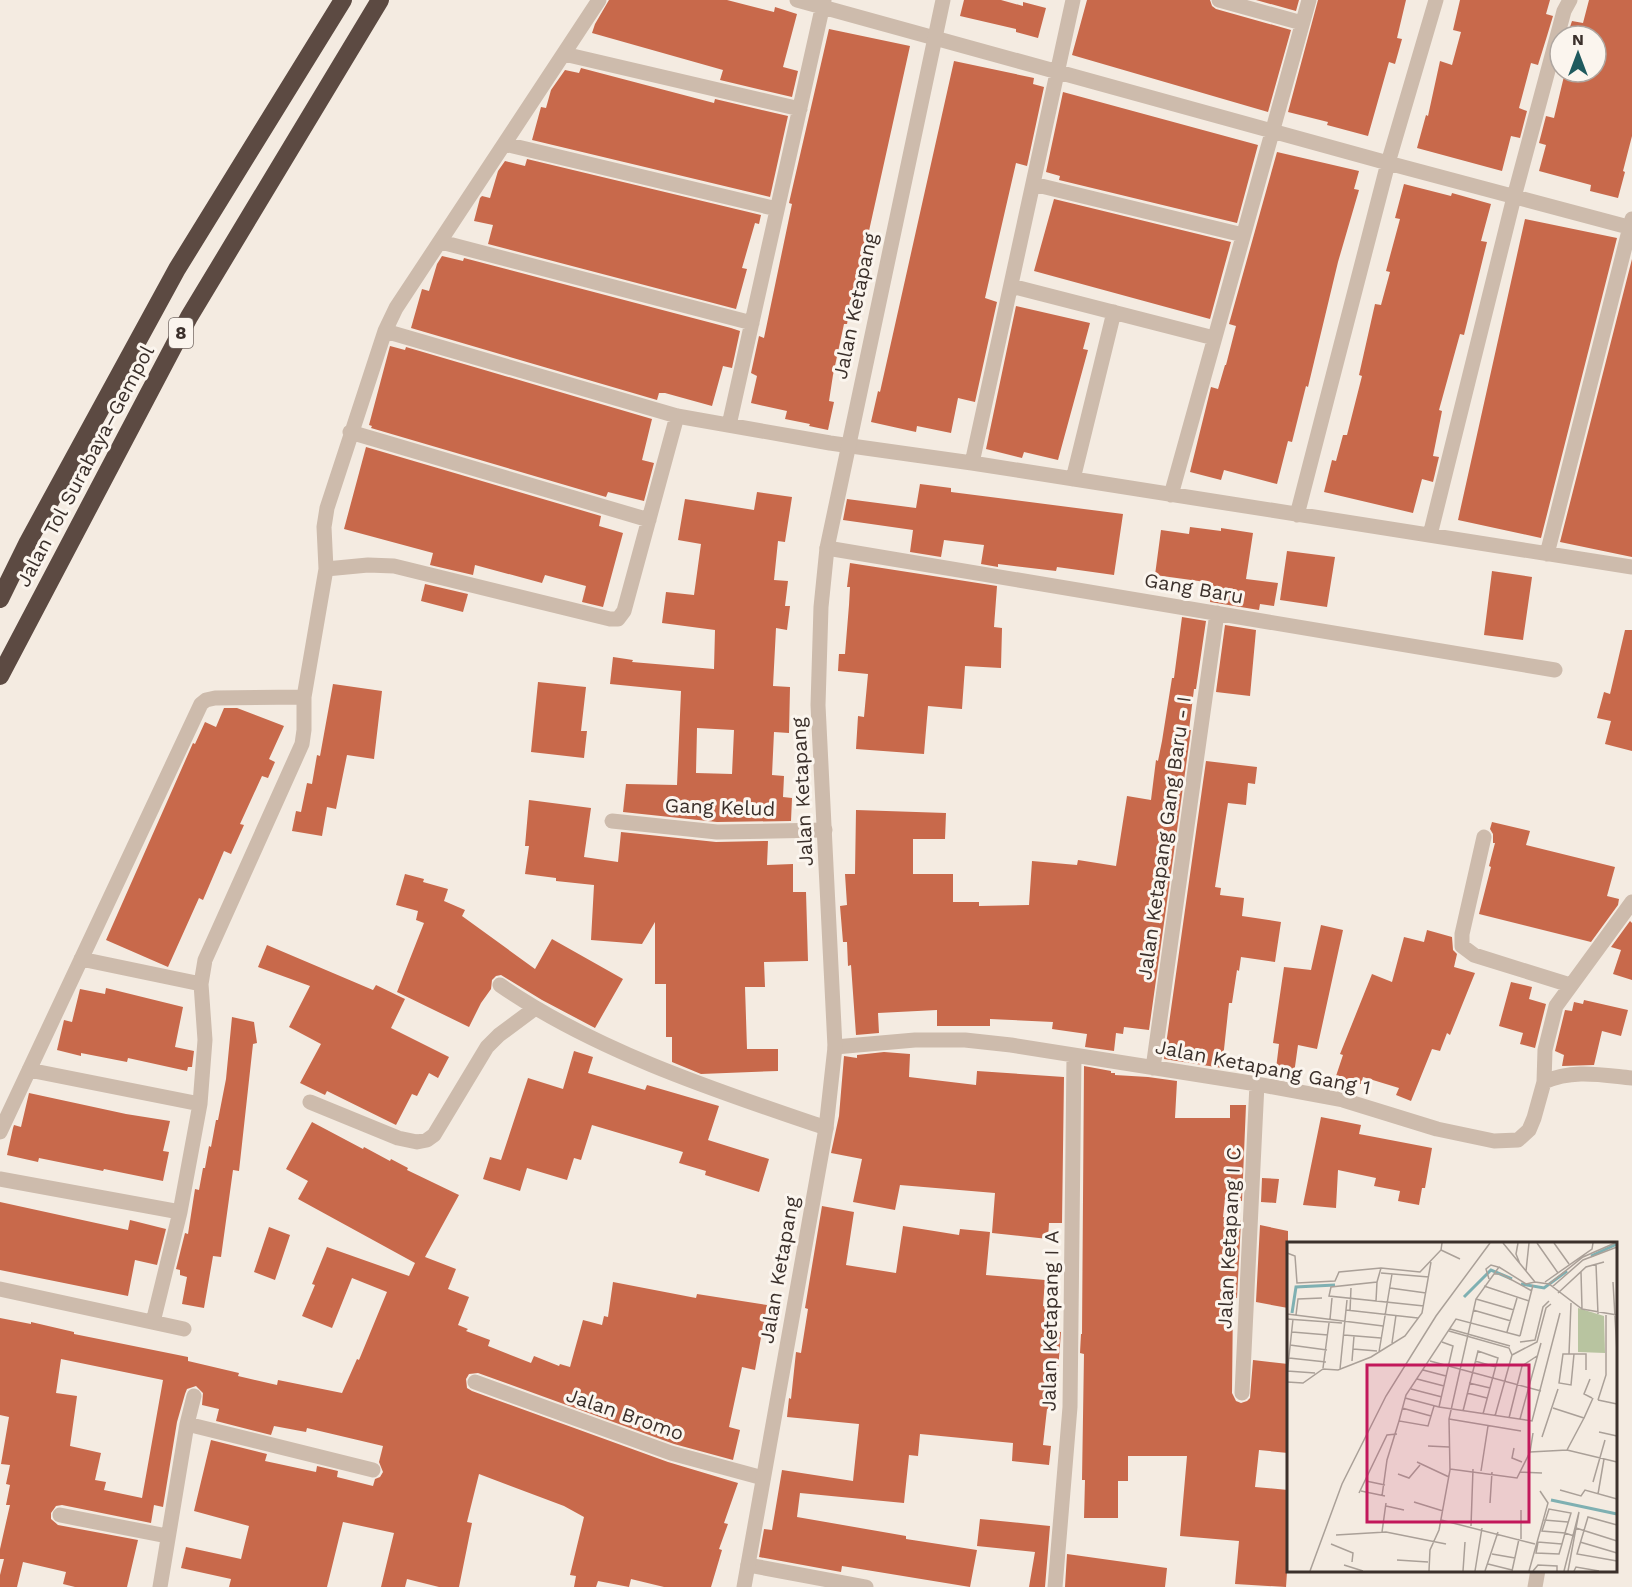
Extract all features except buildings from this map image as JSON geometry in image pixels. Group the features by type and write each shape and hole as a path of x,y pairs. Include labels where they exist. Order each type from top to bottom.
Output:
{"highway":[{"name":"Jalan Tol Surabaya–Gempol","path":"0,599 28,542 177,269 343,0"},
{"name":"Jalan Tol Surabaya–Gempol","path":"0,676 189,317 380,0"}],"street":[{"path":"153,1322 180,1212 200,1104 205,1040 201,984 205,960 302,744 304,696 326,569 324,527 327,508 350,432 385,331 396,308 599,0"},
{"path":"797,0 823,3 934,38 1272,131 1631,225 1546,554"},
{"name":"Jalan Ketapang","path":"744,1587 826,1128 835,1047 818,705 821,607 827,548 943,0"},
{"path":"972,463 1073,0"},
{"path":"1219,0 1302,23"},
{"path":"1171,495 1309,0"},
{"path":"1297,515 1389,163 1436,0"},
{"path":"1431,535 1514,196 1564,10 1570,0"},
{"path":"729,425 823,3"},
{"path":"564,54 800,109"},
{"path":"505,144 777,209"},
{"path":"1033,184 1243,235"},
{"path":"441,242 752,323"},
{"path":"1011,286 1214,338"},
{"path":"1073,479 1114,312"},
{"path":"385,331 677,416 847,445 1632,567"},
{"path":"326,569 368,565 394,566 610,619 618,619 624,611 677,416"},
{"path":"350,432 649,520"},
{"name":"Gang Baru","path":"827,548 1555,670"},
{"name":"Jalan Ketapang Gang Baru - I","path":"1154,1068 1217,614"},
{"path":"0,1132 201,704 215,698 304,696"},
{"name":"Gang Kelud","path":"612,821 717,832 825,830"},
{"path":"1484,837 1462,934 1462,946 1474,955 1570,985"},
{"name":"Jalan Ketapang Gang 1","path":"835,1047 915,1040 964,1040 1257,1084 1343,1100 1437,1129 1494,1141 1518,1140 1529,1130 1534,1118 1544,1082 1545,1050 1556,1006 1632,902"},
{"path":"81,959 201,984"},
{"path":"500,985 534,1009 646,1063 753,1104 826,1128"},
{"path":"310,1102 398,1138 417,1142 427,1140 434,1135 492,1041 534,1009"},
{"name":"Jalan Ketapang I A","path":"1055,1587 1070,1407 1074,1056"},
{"path":"29,1070 200,1104"},
{"path":"1544,1082 1558,1076 1580,1072 1632,1078"},
{"name":"Jalan Ketapang I C","path":"1242,1393 1257,1084"},
{"path":"0,1179 180,1212"},
{"path":"0,1289 184,1329"},
{"name":"Jalan Bromo","path":"475,1382 671,1453 763,1478"},
{"path":"160,1587 167,1536 194,1396"},
{"path":"187,1424 373,1470"},
{"path":"60,1515 167,1536"},
{"path":"748,1565 866,1587"},
{"path":"1535,1587 1538,1572"}]}
